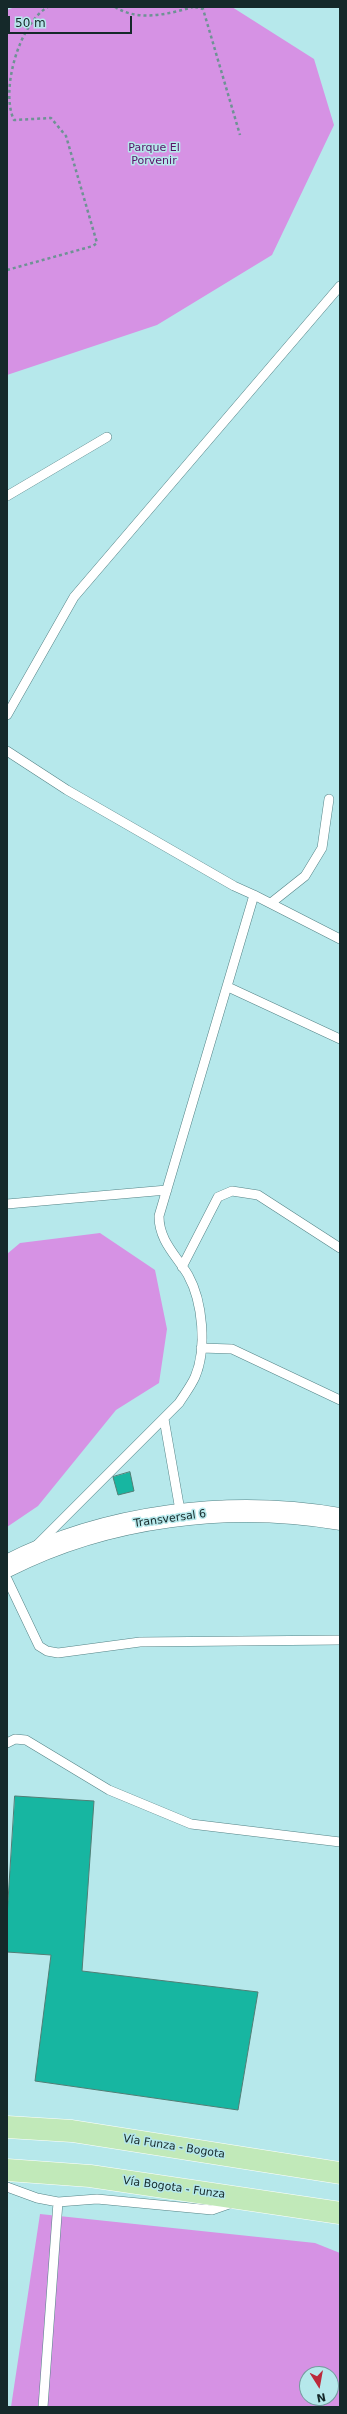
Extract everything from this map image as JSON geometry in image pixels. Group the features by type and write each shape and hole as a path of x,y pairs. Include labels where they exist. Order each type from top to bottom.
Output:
{"main road":[{"name":"Vía Funza - Bogota","path":"7,2127 72,2131 340,2173"},
{"name":"Vía Bogota - Funza","path":"7,2170 90,2176 247,2198 340,2213"}],"street":[{"name":"Transversal 6","path":"7,1566 26,1556 83,1536 181,1516 256,1511 312,1514 340,1519"}],"lane":[{"path":"7,715 74,597 340,286"},
{"path":"7,496 107,437"},
{"path":"7,751 67,790 234,886 271,903 340,939"},
{"path":"271,903 305,876 322,848 329,799"},
{"path":"26,1556 164,1419 179,1403 195,1376 201,1348 201,1312 196,1292 182,1266 165,1243 159,1229 159,1216 254,895"},
{"path":"228,987 340,1039"},
{"path":"7,1204 167,1190"},
{"path":"182,1266 218,1197 232,1191 258,1195 340,1248"},
{"path":"201,1348 232,1349 340,1400"},
{"path":"164,1419 181,1516"},
{"path":"7,1579 39,1646 47,1651 58,1653 140,1642 340,1640"},
{"path":"7,1743 15,1739 26,1740 109,1790 191,1824 340,1842"},
{"path":"7,2187 37,2198 58,2202 97,2199 212,2210 247,2198"},
{"path":"42,2407 58,2202"}],"path":[{"path":"7,270 93,246 97,243 66,136 51,118 14,120 9,112 10,68 29,24 48,7"},
{"path":"115,7 123,12 146,15 166,15 194,7 203,9 240,135"}],"green space":[{"name":"Parque El Porvenir","path":"15,7 232,7 314,59 334,125 272,255 157,325 7,375 7,10"},
{"path":"100,1233 155,1270 167,1329 159,1383 116,1410 38,1506 7,1527 7,1254 20,1243"},
{"path":"40,2214 315,2243 340,2253 340,2407 11,2407"}],"building":[{"path":"130,1472 134,1491 118,1495 113,1477"},
{"path":"15,1796 94,1801 82,1971 258,1992 238,2110 35,2081 51,1955 7,1952 7,1917"}]}
